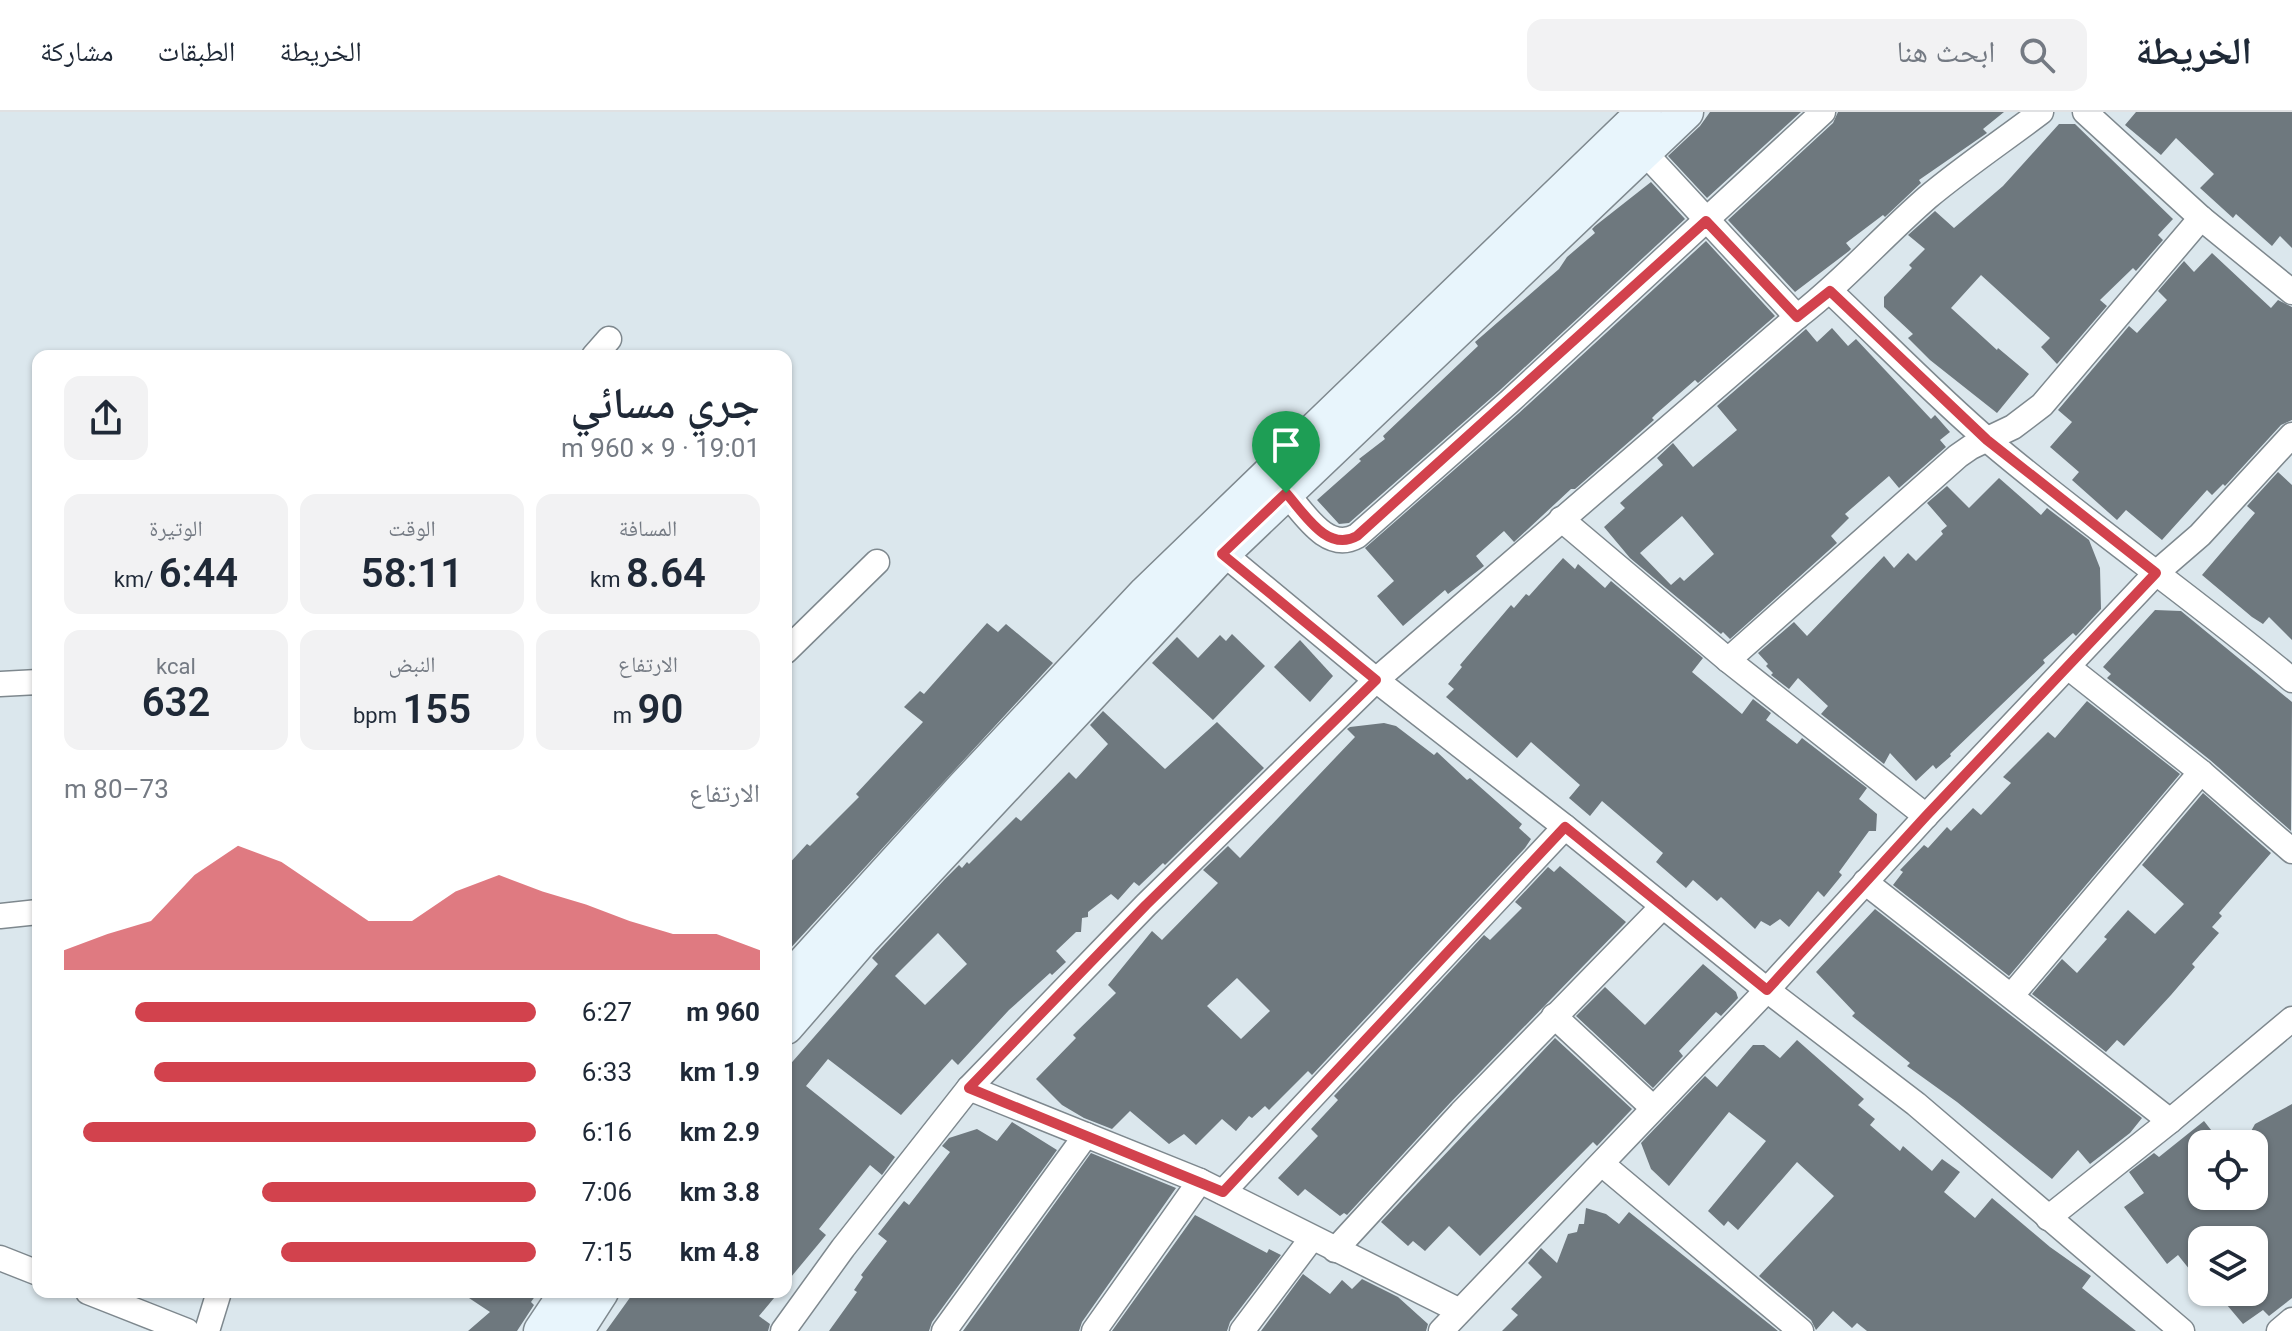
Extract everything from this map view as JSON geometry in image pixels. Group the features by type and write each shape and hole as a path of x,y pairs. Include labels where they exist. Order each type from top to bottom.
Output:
{"street":[{"path":"792,1020 1213,545 1644,112"},
{"path":"792,976 1146,593 1286,493 1686,112"},
{"path":"1286,493 1328,538 1337,542 1349,541 1357,536 1823,112"},
{"path":"783,1331 843,1248 969,1088 1136,915 1376,680 1830,291 1882,238 1931,195 2041,112"},
{"path":"2085,112 2201,218 2292,292"},
{"path":"1644,152 1797,317"},
{"path":"1728,660 1958,456 2013,427 2042,405 2201,218"},
{"path":"1830,291 1987,440 2156,573 2220,619 2292,680"},
{"path":"1441,1331 1767,990 1926,816 2156,573 2200,535 2292,435"},
{"path":"1561,519 1728,660 1926,816"},
{"path":"1213,545 1376,680 1916,1104 2182,1331"},
{"path":"792,645 877,562"},
{"path":"2068,667 2201,772 2292,851"},
{"path":"0,684 32,682"},
{"path":"2012,995 2201,772"},
{"path":"1094,1331 1212,1187 1565,827"},
{"path":"1865,882 2170,1121"},
{"path":"1335,1250 1554,1016 1663,906"},
{"path":"0,916 32,913"},
{"path":"1554,1016 1652,1107"},
{"path":"2048,1218 2292,1019"},
{"path":"969,1088 1212,1187 1458,1310"},
{"path":"944,1331 1086,1135"},
{"path":"1602,1164 1801,1331"},
{"path":"1242,1331 1312,1238"},
{"path":"0,1258 32,1271"},
{"path":"103,1298 187,1331"},
{"path":"207,1331 217,1298"},
{"path":"541,1331 563,1298"},
{"path":"576,1331 597,1298"},
{"path":"2279,1331 2292,1320"}],"building":[{"path":"1710,112 1801,112 1707,198 1668,156 1700,126"},
{"path":"1838,112 2004,112 1983,129 1987,133 1919,180 1921,183 1885,217 1883,215 1846,243 1851,249 1849,251 1795,292 1728,220 1833,123"},
{"path":"2136,112 2292,112 2292,248 2280,236 2272,246 2236,214 2233,218 2200,188 2214,174 2176,138 2161,155 2125,125"},
{"path":"2059,124 2075,124 2173,219 2158,235 2163,240 2136,271 2133,268 2100,300 2107,306 2057,364 2041,347 2050,338 1981,275 1951,308 2029,374 1997,413 1930,360 1908,338 1913,334 1884,307 1884,297 1912,268 1909,265 1925,249 1908,235 1935,211 1954,228 2003,186"},
{"path":"1651,182 1685,219 1499,391 1349,523 1339,524 1317,500 1361,461 1359,459 1385,439 1383,436 1478,346 1475,342 1559,269 1567,257 1595,233 1592,229 1595,226"},
{"path":"1706,241 1775,316 1698,383 1695,380 1656,414 1652,418 1654,420 1575,489 1571,489 1514,542 1504,531 1476,556 1484,566 1448,594 1445,590 1403,626 1377,596 1394,581 1365,548 1519,413"},
{"path":"2212,253 2271,308 2278,300 2292,307 2292,420 2281,425 2225,486 2223,484 2212,495 2207,490 2162,540 2126,510 2117,520 2072,480 2079,472 2050,447 2072,422 2058,410 2129,326 2137,333 2167,300 2158,291 2184,261 2194,272"},
{"path":"1832,328 1848,346 1856,339 1931,419 1935,415 1950,432 1940,440 1946,447 1899,488 1889,476 1845,514 1849,518 1831,536 1837,543 1730,639 1630,558 1604,527 1625,508 1620,503 1663,465 1657,458 1673,443 1693,467 1737,430 1717,406 1806,329 1817,342","holes":["1682,516 1714,554 1684,581 1680,577 1671,585 1640,553"]},
{"path":"2278,472 2292,485 2292,640 2269,617 2263,624 2202,575 2255,513 2247,506"},
{"path":"1999,478 2041,515 2047,508 2089,540 2100,568 2101,609 2076,636 2073,633 2043,660 2045,663 1951,756 1936,769 1933,765 1916,781 1890,753 1884,764 1821,714 1828,706 1798,678 1789,689 1771,675 1773,673 1766,666 1768,664 1758,653 1794,622 1807,636 1884,556 1894,568 1908,553 1916,561 1947,526 1927,503 1947,486 1969,508"},
{"path":"1563,558 1575,569 1578,564 1605,588 1611,581 1703,658 1692,672 1742,714 1753,699 1771,713 1766,720 1797,744 1802,738 1867,788 1859,799 1877,814 1876,831 1869,831 1839,872 1842,875 1824,897 1818,891 1789,927 1780,919 1770,926 1761,921 1755,929 1721,897 1717,901 1693,880 1686,888 1656,862 1663,853 1602,801 1590,816 1569,798 1580,785 1531,742 1517,758 1446,697 1454,689 1448,684 1462,667 1460,665 1511,605 1514,608 1526,594 1529,596"},
{"path":"2155,610 2181,611 2292,702 2291,831 2210,760 2107,678 2111,674 2103,667"},
{"path":"987,623 998,632 1006,624 1053,663 792,946 792,860 859,797 856,794 923,722 904,707 920,691 924,694"},
{"path":"1232,634 1265,666 1213,720 1152,663 1177,637 1198,658 1220,635 1226,641"},
{"path":"1300,640 1333,676 1310,702 1274,667"},
{"path":"2087,701 2180,774 2009,976 1893,885 1903,872 1900,870 1924,845 1928,848 1947,827 1951,831 1973,808 1981,815 2011,783 2003,777 2048,732 2055,738"},
{"path":"1103,711 1165,769 1217,722 1264,768 1165,865 1163,863 1139,886 1134,882 1118,900 1111,894 1088,912 1088,917 1082,918 1081,932 1076,932 1056,951 1066,962 1009,1010 958,1065 952,1059 901,1115 828,1059 806,1086 895,1157 882,1175 870,1165 819,1229 826,1235 792,1276 792,1062 878,964 872,958 945,879 959,865 962,868 967,862 969,864 1016,817 1021,821 1069,772 1076,779 1108,744 1090,725","holes":["938,933 967,964 925,1005 895,976"]},
{"path":"1384,723 1396,726 1434,755 1437,752 1467,780 1470,778 1522,824 1519,828 1531,839 1312,1075 1308,1071 1269,1110 1265,1106 1252,1118 1249,1116 1236,1131 1222,1119 1196,1145 1184,1134 1169,1144 1130,1111 1112,1129 1062,1105 1036,1079 1076,1038 1073,1035 1116,993 1108,985 1152,931 1162,940 1218,883 1203,870 1228,846 1240,858 1355,737 1347,729","holes":["1237,978 1270,1011 1241,1039 1207,1006"]},
{"path":"2203,793 2271,853 2219,913 2222,916 2212,927 2219,933 2192,964 2195,967 2124,1046 2117,1040 2106,1052 2032,994 2062,959 2077,973 2128,910 2155,934 2184,904 2142,865"},
{"path":"1560,866 1626,922 1450,1103 1347,1215 1344,1213 1340,1216 1305,1189 1298,1196 1278,1178 1318,1136 1311,1129 1338,1100 1334,1096 1484,935 1490,940 1522,908 1515,902 1548,867 1554,872"},
{"path":"1875,909 2142,1118 2130,1133 2090,1164 2078,1150 2052,1179 1907,1066 1910,1063 1852,1016 1855,1013 1816,972"},
{"path":"1703,964 1736,992 1738,998 1721,1016 1716,1012 1679,1051 1683,1056 1653,1088 1576,1016 1605,987 1645,1025"},
{"path":"1555,1038 1632,1109 1597,1146 1593,1142 1480,1256 1449,1226 1425,1251 1413,1241 1408,1246 1381,1222"},
{"path":"1797,1040 1864,1099 1858,1105 1875,1119 1870,1125 1900,1151 1903,1146 1932,1171 1942,1159 1960,1172 1944,1192 1975,1218 1992,1198 2050,1247 2091,1276 2082,1288 2136,1331 1867,1331 1857,1323 1852,1328 1833,1311 1816,1330 1811,1320 1759,1276 1834,1196 1797,1162 1738,1230 1728,1221 1724,1226 1708,1211 1766,1141 1729,1112 1669,1186 1651,1169 1641,1143 1705,1076 1717,1087 1753,1045 1764,1045 1780,1058"},
{"path":"2292,1104 2292,1298 2269,1316 2263,1310 2243,1324 2228,1306 2268,1306 2268,1226 2188,1226 2188,1268 2178,1255 2167,1264 2124,1207 2144,1193 2129,1172 2154,1153 2159,1157 2188,1134 2188,1210 2268,1210 2268,1130 2252,1130 2255,1124"},
{"path":"2204,1121 2211,1130 2193,1130"},
{"path":"1012,1122 1057,1150 932,1322 929,1331 829,1331 857,1292 854,1290 863,1277 861,1275 887,1241 878,1234 904,1201 909,1205 950,1152 942,1146 949,1138 977,1129 997,1141"},
{"path":"1091,1153 1176,1188 1082,1322 1079,1331 963,1331"},
{"path":"1586,1208 1606,1214 1619,1224 1629,1212 1778,1331 1502,1331 1518,1315 1511,1309 1542,1277 1528,1263 1541,1248 1557,1263 1568,1234 1577,1232 1579,1224 1584,1224"},
{"path":"1195,1215 1267,1253 1269,1249 1281,1255 1230,1322 1227,1331 1112,1331"},
{"path":"1303,1274 1330,1294 1342,1280 1352,1289 1362,1279 1398,1297 1428,1324 1426,1331 1261,1331"},
{"path":"469,1298 534,1298 531,1302 534,1305 517,1331 468,1331 490,1312"},
{"path":"630,1298 774,1298 759,1316 770,1324 768,1331 606,1331"}],"route":[{"path":"1706,221 1797,317 1830,291 1987,440 2156,573 1926,816 1767,990 1565,827 1223,1192 969,1088 1146,905 1376,680 1222,554 1286,493 1328,538 1337,542 1349,541 1357,536 1706,221"}]}
